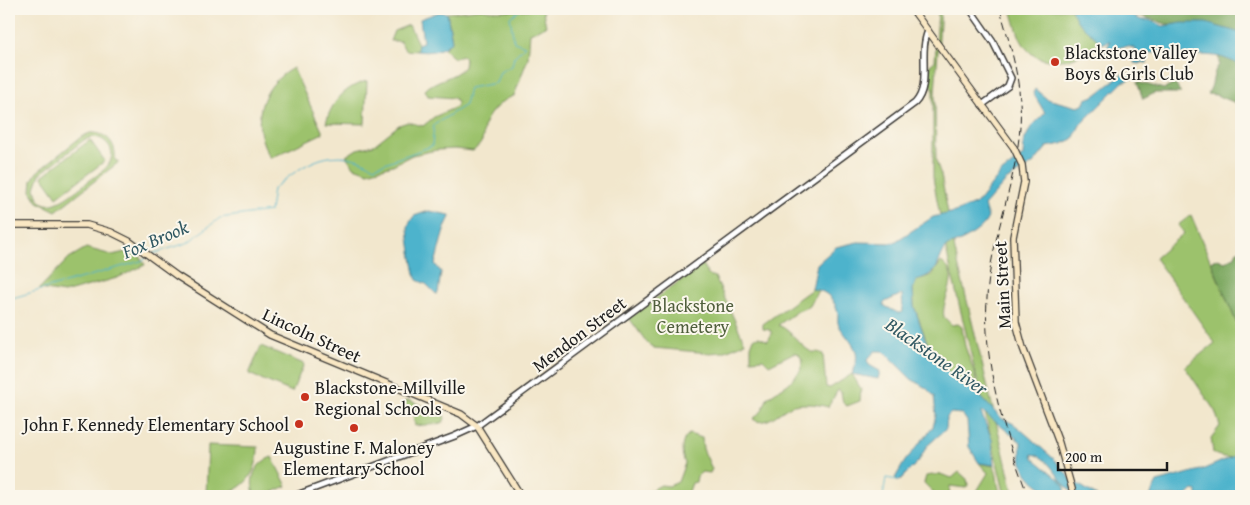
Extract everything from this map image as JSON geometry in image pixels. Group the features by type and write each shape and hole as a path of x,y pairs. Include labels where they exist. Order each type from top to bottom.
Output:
{"main road":[{"name":"Main Street","path":"912,9 1014,148 1022,165 1024,182 1013,237 1015,314 1023,348 1059,443 1074,496"},
{"name":"Lincoln Street","path":"9,225 94,226 124,238 270,335 461,414 477,426 521,496"}],"street":[{"path":"970,9 1008,69 1011,78 1008,86 982,105"},
{"name":"Mendon Street","path":"294,496 477,426 915,104 921,95 925,40 928,31"}],"green space":[{"path":"481,9 504,11 545,9 543,11 546,26 530,33 528,58 514,96 493,110 485,123 483,138 480,144 473,151 437,150 412,155 393,165 368,172 354,167 346,156 357,149 374,145 399,125 408,122 423,126 434,117 456,107 457,102 454,98 428,96 425,90 464,67 465,59 463,56 454,58 444,49 452,41 447,13"},
{"path":"938,9 941,9 935,93 936,161 941,175 955,251 1014,496 1005,496 947,254 933,178 933,88 928,81 930,65 935,61"},
{"path":"1011,9 1100,9 1103,28 1100,37 1086,52 1065,60 1044,59 1035,56 1025,47"},
{"path":"1119,9 1241,9 1241,36 1189,25 1166,24"},
{"path":"409,25 418,44 417,51 405,50 400,41 390,41 394,31"},
{"path":"1211,51 1241,59 1241,105 1216,95 1207,94 1219,65 1219,58"},
{"path":"293,68 323,133 271,158 264,146 260,133 259,120 261,108 265,96 272,85"},
{"path":"367,81 365,124 326,123 328,115 341,96 352,87"},
{"path":"1137,82 1164,89 1175,84 1181,93 1155,93 1143,99"},
{"path":"90,133 96,133 106,137 110,140 114,149 115,160 119,162 56,211 38,202 31,191 32,180 37,172 81,137","holes":["92,137 106,142 111,149 111,159 107,167 65,199 50,204 43,203 38,198 35,188 40,174 84,140"]},
{"path":"90,140 105,161 57,197 42,176"},
{"path":"1191,215 1241,333 1241,461 1213,453 1211,438 1220,426 1215,411 1185,367 1215,343 1155,258 1184,233 1178,225"},
{"path":"86,248 112,255 125,252 138,253 145,265 117,278 64,293 39,289 69,258"},
{"path":"1241,250 1241,334 1211,261 1218,259 1225,262 1234,257 1237,251"},
{"path":"941,262 948,268 951,274 944,317 952,325 958,324 962,327 965,346 975,374 977,393 942,368 931,353 914,306 913,289 917,280 932,275"},
{"name":"Blackstone Cemetery","path":"703,264 708,275 715,277 745,343 723,352 709,353 654,348 648,344 629,318"},
{"path":"812,289 818,290 810,306 798,311 778,325 788,331 808,350 823,354 826,387 830,388 852,374 861,389 860,401 847,406 843,403 841,392 838,390 828,407 811,404 794,405 769,420 758,421 753,419 761,412 768,397 788,384 800,371 803,361 798,353 793,353 769,365 763,359 751,360 751,346 754,338 759,337 768,341 772,333 770,330 763,329 763,324"},
{"path":"261,346 304,364 292,392 249,374"},
{"path":"408,400 443,414 445,418 443,423 415,426 413,414 406,415 404,401 407,402"},
{"path":"689,434 702,438 703,449 712,469 710,473 702,472 697,476 696,482 692,483 688,494 684,496 640,496 661,485 669,486 678,482 685,463 682,452 683,444"},
{"path":"208,445 258,447 254,469 244,484 227,493 206,496"},
{"path":"272,457 287,486 264,496 255,496 252,484 254,472 261,463"},
{"path":"979,463 994,466 1002,496 974,496 988,473"},
{"path":"959,472 967,479 968,485 966,488 950,486 949,496 937,496 924,483 926,476 940,474 952,478"}],"water":[{"path":"1071,9 1122,9 1141,20 1149,20 1163,26 1182,23 1206,23 1241,33 1241,65 1215,56 1153,53 1149,53 1147,63 1140,62 1140,64 1134,63 1136,49 1128,47 1118,48 1110,56 1104,56 1110,41 1098,45 1098,40 1077,21"},
{"path":"439,12 447,13 452,41 436,50 427,52 417,51 418,44 423,42 420,19"},
{"path":"1124,73 1142,76 1142,78 1132,78 1123,82 1080,125 1073,139 1062,144 1047,147 1034,163 1006,181 984,206 988,217 982,227 965,239 947,246 937,267 931,274 917,280 913,289 914,306 926,341 939,365 977,393 1001,418 1014,424 1026,434 1055,460 1073,481 1097,496 1081,496 1074,493 1046,461 1032,454 1033,458 1061,481 1065,487 1065,494 1050,491 1037,484 1031,479 1023,466 1021,442 983,412 981,413 992,439 994,465 979,463 969,447 967,421 962,414 951,413 947,417 946,429 927,446 918,462 899,481 895,478 905,461 933,427 936,415 934,396 926,388 911,379 883,351 875,351 867,360 869,365 880,371 878,379 852,374 856,353 852,343 839,326 835,304 822,291 812,289 817,264 836,247 858,242 893,243 933,217 955,212 977,203 1001,173 1023,156 1024,141 1031,127 1045,113 1033,93 1035,89 1047,99 1078,107 1083,105 1086,99 1096,95","holes":["902,294 903,312 898,313 883,305 885,302"]},
{"path":"429,211 450,215 435,264 441,272 438,293 436,294 426,284 417,280 408,231 409,224 414,216"},
{"path":"1241,453 1241,488 1236,492 1220,496 1197,496 1197,491 1193,490 1187,496 1150,496 1157,482 1204,469"}],"waterway":[{"name":"Fox Brook","path":"152,254 187,243 220,218 270,211 273,189 296,171 320,159 345,157 359,160 374,167 432,146 434,125 465,105 469,88 496,83 500,72 512,66 514,57 525,46 514,42 510,17 522,9"},
{"name":"Fox Brook","path":"9,299 146,258"},
{"path":"883,496 886,478 897,480"}],"railway":[{"path":"1000,9 1018,82 1020,127 1014,170 989,276 987,298 988,349 1003,423 1028,496"}],"place":[{"name":"Blackstone Valley Boys & Girls Club","path":"1055,62"},
{"name":"Blackstone-Millville Regional Schools","path":"305,397"},
{"name":"John F. Kennedy Elementary School","path":"299,424"},
{"name":"Augustine F. Maloney Elementary School","path":"354,428"}],"water label":[{"name":"Blackstone River","path":"937,356"}]}
